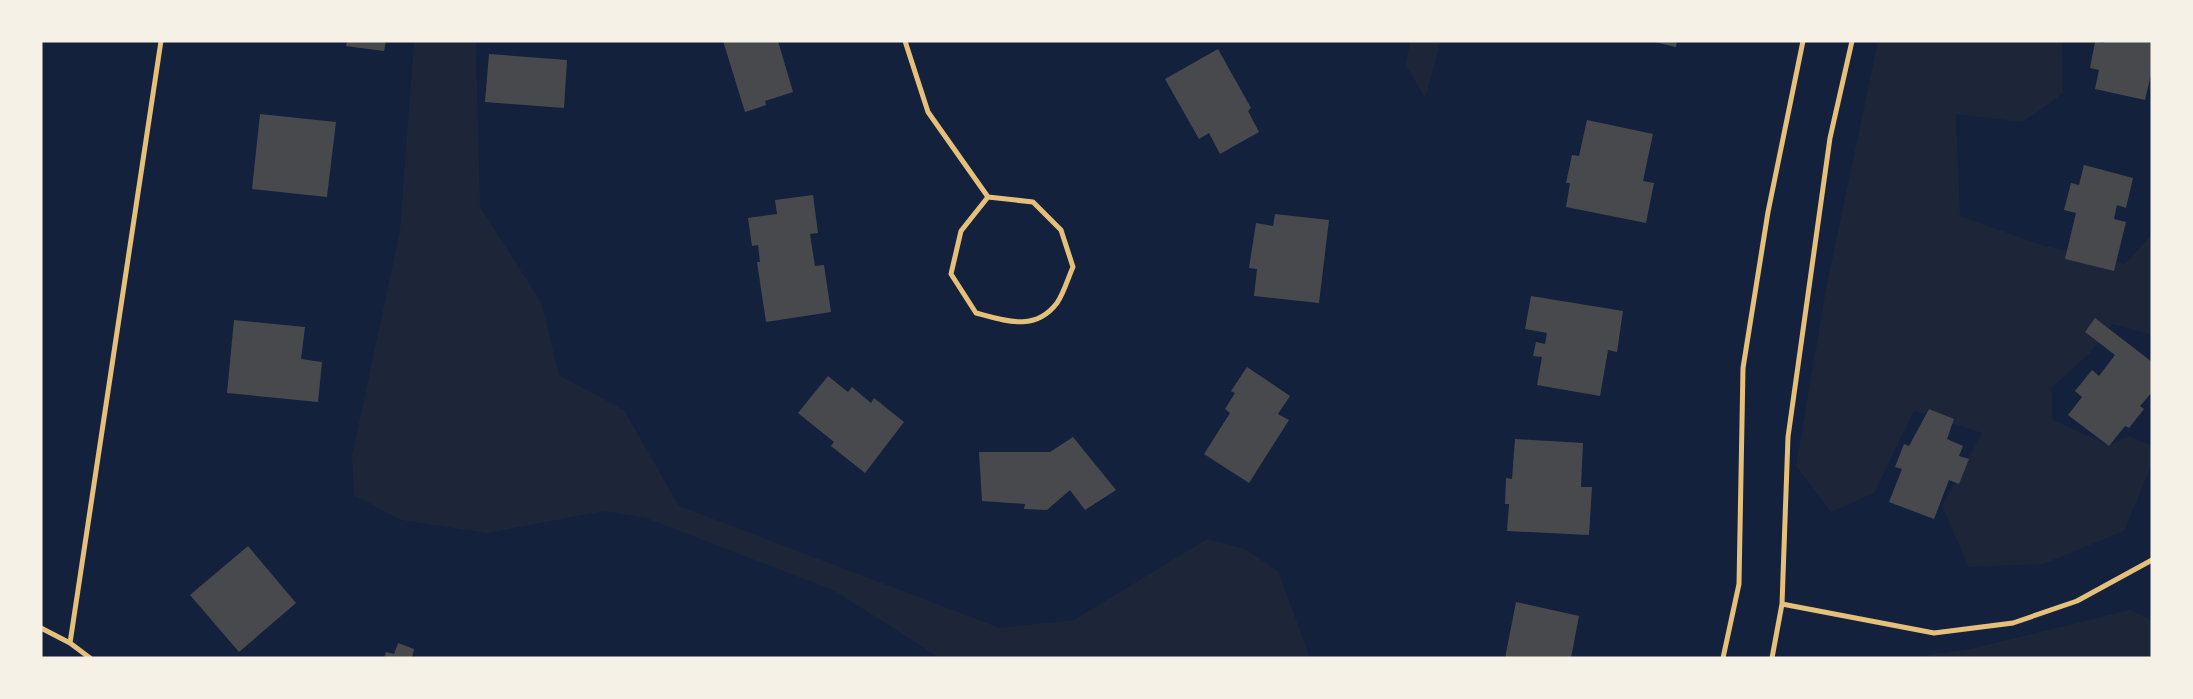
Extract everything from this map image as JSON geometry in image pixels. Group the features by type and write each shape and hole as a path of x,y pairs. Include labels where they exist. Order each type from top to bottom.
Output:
{"street":[{"path":"70,643 161,41"},
{"path":"905,41 928,112 988,197 1033,202 1061,230 1073,267 1057,303 1035,321 1012,323 976,313 951,274 961,231 988,197"},
{"path":"1723,658 1739,584 1743,368 1768,212 1803,41"},
{"path":"1772,658 1782,604 1788,437 1830,138 1852,41"},
{"path":"1782,604 1934,633 2013,623 2031,617 2077,601 2152,560"},
{"path":"41,628 70,643 90,658"}],"shaded area":[{"path":"414,41 476,41 480,207 541,302 559,375 624,410 679,506 1000,628 1074,620 1207,539 1245,549 1278,571 1310,658 940,658 835,591 646,518 604,511 487,533 401,520 354,495 352,456 400,231"},
{"path":"1410,41 1441,41 1425,98 1406,65"},
{"path":"1878,41 2062,41 2063,93 2023,122 1956,114 1960,216 2041,245 2125,264 2152,234 2152,335 2113,324 2090,353 2051,388 2053,420 2109,445 2129,436 2152,446 2152,464 2124,531 2043,564 1969,567 1942,506 1982,433 1914,411 1874,493 1831,512 1796,466 1826,289"},
{"path":"2130,610 2152,620 2152,658 1908,658 1970,649"}],"building":[{"path":"347,41 386,41 384,51 346,46"},
{"path":"723,41 778,41 793,92 765,101 766,105 745,112"},
{"path":"1650,41 1677,41 1676,47"},
{"path":"2104,41 2152,41 2152,70 2145,100 2095,89 2099,70 2090,68 2095,42 2104,43"},
{"path":"1218,49 1251,108 1248,111 1259,132 1220,154 1209,133 1199,139 1165,79"},
{"path":"489,54 567,60 564,108 485,102"},
{"path":"260,114 336,122 327,197 252,189"},
{"path":"1587,120 1653,134 1643,181 1654,183 1646,223 1566,207 1570,183 1566,183 1572,155 1579,156"},
{"path":"2084,165 2133,178 2126,208 2117,205 2114,219 2126,222 2114,271 2065,259 2076,213 2064,210 2071,183 2079,185"},
{"path":"813,195 818,233 810,234 815,266 824,265 831,312 766,322 757,262 760,262 758,245 752,246 748,218 777,214 775,200"},
{"path":"1275,214 1329,220 1319,303 1254,296 1257,269 1249,268 1256,223 1273,226"},
{"path":"1531,296 1623,311 1617,352 1608,350 1600,396 1537,385 1542,357 1533,356 1536,342 1545,344 1547,333 1525,329"},
{"path":"2095,318 2152,362 2152,392 2140,406 2144,409 2129,428 2125,426 2109,446 2068,415 2082,397 2075,391 2092,370 2099,376 2115,355 2085,332"},
{"path":"234,320 305,327 301,359 322,362 318,402 227,393"},
{"path":"1247,367 1290,396 1278,414 1289,420 1249,483 1204,454 1230,413 1225,409 1235,393 1231,391"},
{"path":"828,376 848,392 852,387 871,403 874,398 904,422 865,473 831,446 834,442 798,413"},
{"path":"1929,409 1954,419 1947,439 1963,446 1959,456 1969,459 1959,484 1949,480 1934,519 1889,502 1902,469 1895,467 1904,444 1909,446"},
{"path":"1073,437 1116,490 1085,510 1070,490 1047,510 1024,509 1025,504 982,501 979,452 1050,452"},
{"path":"1515,439 1583,443 1581,487 1592,487 1589,535 1507,531 1509,504 1505,504 1506,478 1512,479"},
{"path":"248,546 296,603 239,652 190,595"},
{"path":"1516,602 1579,616 1571,658 1505,658"},
{"path":"398,643 414,649 412,658 384,658 386,652 394,654"}]}
